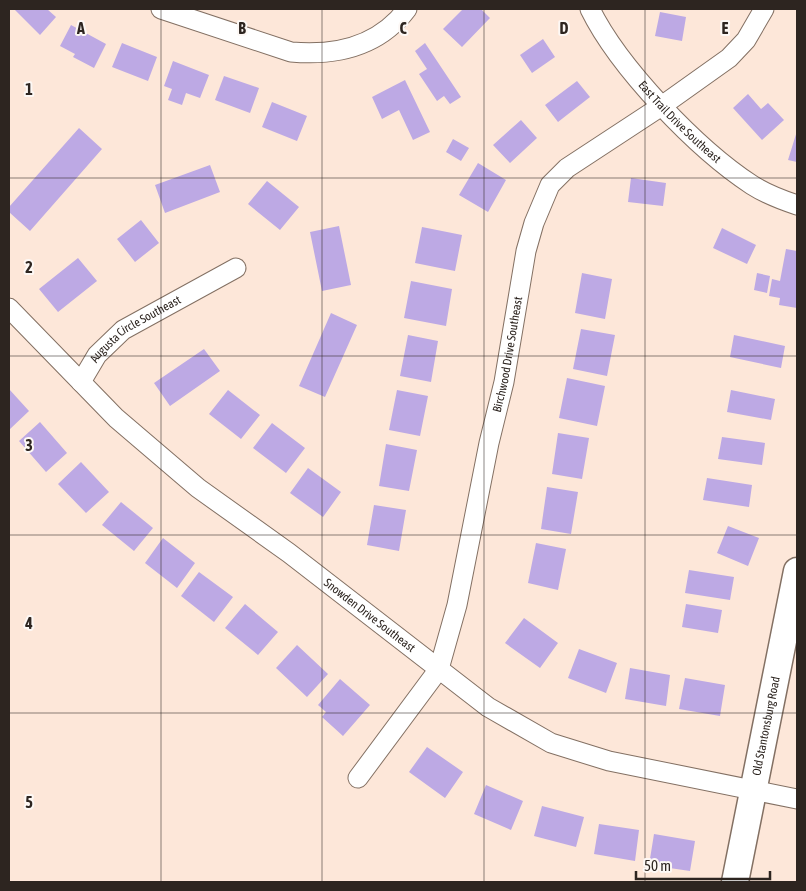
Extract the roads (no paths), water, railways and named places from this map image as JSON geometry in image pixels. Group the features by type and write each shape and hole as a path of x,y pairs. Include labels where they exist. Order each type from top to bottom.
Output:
{"street":[{"path":"162,9 291,52 309,54 351,49 386,30 407,9"},
{"name":"East Trail Drive Southeast","path":"590,9 623,59 698,142 731,170 761,190 797,205"},
{"name":"Birchwood Drive Southeast","path":"358,778 439,669 457,605 487,452 504,382 526,251 534,223 550,185 566,168 663,105 729,58 746,40 764,9"},
{"name":"Augusta Circle Southeast","path":"81,382 97,355 123,330 236,268"},
{"name":"Snowden Drive Southeast","path":"9,308 116,418 198,488 289,553 488,707 551,742 610,761 797,799"},
{"name":"Old Stantonsburg Road","path":"735,882 797,571"}]}
